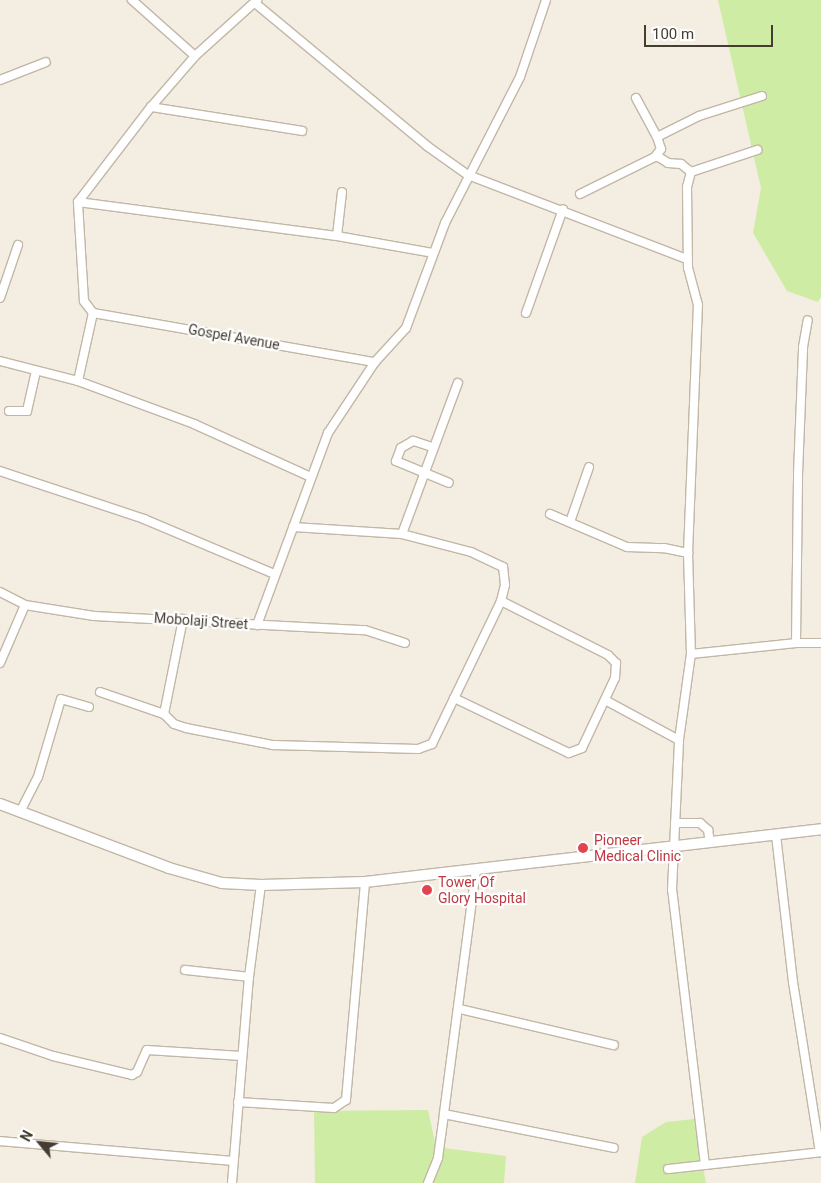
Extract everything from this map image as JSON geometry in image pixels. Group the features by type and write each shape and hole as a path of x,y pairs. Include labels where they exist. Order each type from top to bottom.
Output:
{"street":[{"path":"132,0 195,56"},
{"path":"257,625 274,574 328,433 375,362 406,328 433,253 468,175 520,77 546,0"},
{"path":"78,381 93,313 84,301 78,202 151,107 195,56 256,2 426,146 468,175 563,209 687,259"},
{"path":"0,80 46,62"},
{"path":"657,138 699,116 762,96"},
{"path":"580,194 657,156 661,149 636,98"},
{"path":"151,107 302,131"},
{"path":"691,172 757,150"},
{"path":"657,156 668,163 681,164 691,172"},
{"path":"691,172 687,187 687,259 698,305 688,552 691,654 679,740 672,890 705,1165"},
{"path":"336,236 342,192"},
{"path":"78,202 336,236 433,253"},
{"path":"526,313 563,209"},
{"path":"0,298 18,245"},
{"name":"Gospel Avenue","path":"93,313 375,362"},
{"path":"796,643 798,474 803,347 808,320"},
{"path":"0,361 78,381 234,440 311,477"},
{"path":"9,411 28,411 36,371"},
{"path":"402,534 432,447 458,383"},
{"path":"432,447 413,441 401,448 396,461 449,484"},
{"path":"570,522 589,467"},
{"path":"0,471 144,519 274,574"},
{"path":"550,514 627,547 664,548 688,552"},
{"path":"100,692 164,714 174,724 186,728 273,745 418,749 432,744 501,601 506,573 501,564 470,552 402,534 293,526"},
{"name":"Mobolaji Street","path":"0,592 24,605 94,616 183,619 257,625 365,630 405,643"},
{"path":"454,698 573,753 582,748 618,668 613,658 501,601"},
{"path":"0,664 24,605"},
{"path":"164,714 183,619"},
{"path":"691,654 796,643 821,644"},
{"path":"20,812 38,777 61,698 89,707"},
{"path":"604,700 679,740"},
{"path":"0,804 198,877 222,883 261,885 365,882 674,848 821,829"},
{"path":"675,823 700,823 708,830 710,843"},
{"path":"668,1168 820,1152 793,982 776,835"},
{"path":"428,1183 438,1158 460,1010 464,948 476,870"},
{"path":"238,1102 334,1108 346,1100 365,882"},
{"path":"232,1183 232,1161 249,977 261,885"},
{"path":"185,970 249,977"},
{"path":"460,1010 614,1045"},
{"path":"0,1038 53,1056 132,1075 137,1072 148,1050 242,1056"},
{"path":"444,1114 614,1148"},
{"path":"0,1140 232,1161"}],"green space":[{"path":"718,0 821,0 821,297 818,302 787,291 753,233 761,188"},
{"path":"428,1110 436,1147 506,1156 504,1183 315,1183 314,1111"},
{"path":"694,1119 706,1183 635,1183 642,1137 666,1122"}],"place":[{"name":"Pioneer Medical Clinic","path":"583,848"},
{"name":"Tower Of Glory Hospital","path":"427,890"}]}
